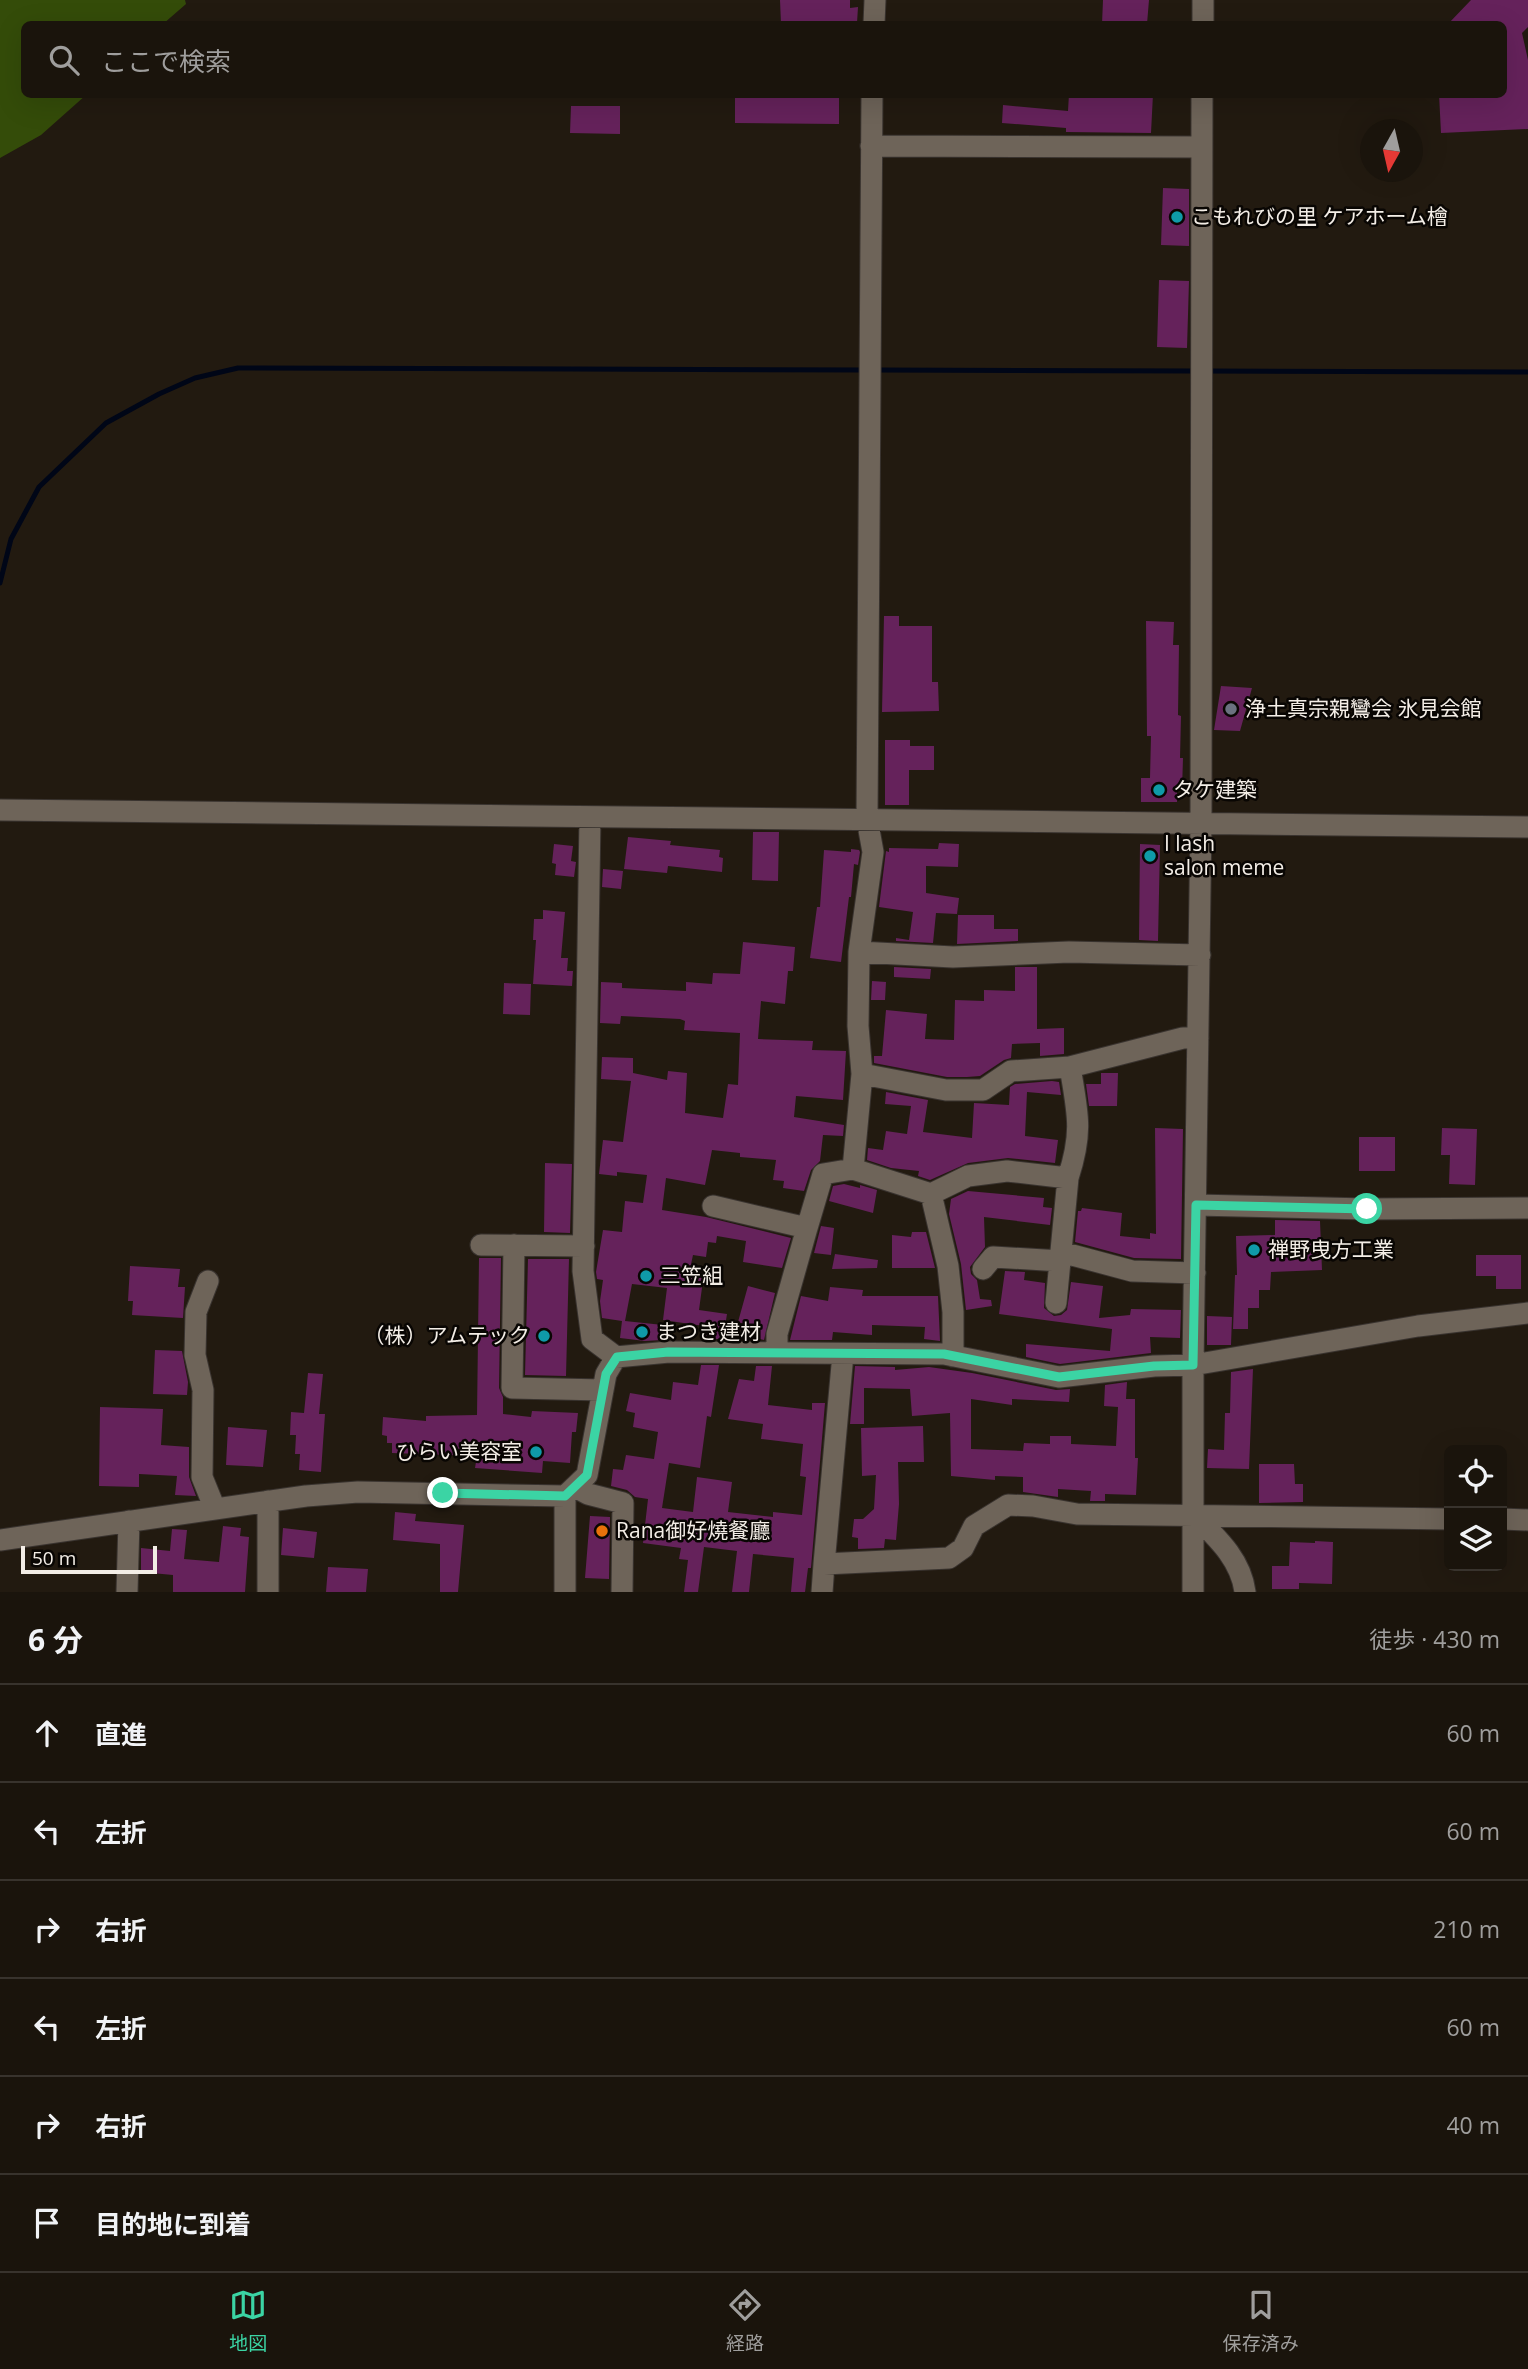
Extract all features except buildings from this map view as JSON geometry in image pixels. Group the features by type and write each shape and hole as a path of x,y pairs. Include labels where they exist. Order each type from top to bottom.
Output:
{"street":[{"path":"874,21 875,0"},
{"path":"1203,0 1203,21"},
{"path":"853,1169 862,1074 858,1026 859,952 873,852 867,819 872,98"},
{"path":"1193,1592 1193,1365 1201,823 1202,98"},
{"path":"871,146 1201,147"},
{"path":"0,810 1528,827"},
{"path":"590,817 583,1272 592,1339 617,1357 668,1352 953,1356 1059,1377 1154,1366 1193,1365 1418,1326 1528,1312"},
{"path":"859,952 953,957 1069,952 1200,955"},
{"path":"862,1074 946,1090 983,1090 1012,1072 1070,1067 1183,1038 1198,1038"},
{"path":"1056,1303 1068,1178 1076,1153 1080,1125 1070,1067"},
{"path":"777,1353 777,1334 824,1174 853,1169 931,1194 968,1176 1007,1171 1068,1178"},
{"path":"931,1194 948,1266 953,1312 953,1356"},
{"path":"1196,1205 1367,1209 1528,1208"},
{"path":"713,1206 807,1228"},
{"path":"481,1245 584,1247"},
{"path":"514,1245 512,1388 603,1391"},
{"path":"983,1269 993,1257 1061,1257 1132,1271 1195,1273"},
{"path":"208,1282 196,1312 195,1355 203,1390 202,1477 215,1509"},
{"path":"822,1592 843,1354"},
{"path":"565,1592 570,1492 587,1475 606,1374 617,1357"},
{"path":"0,1540 268,1501 358,1492 570,1492 623,1503 622,1592"},
{"path":"268,1501 268,1592"},
{"path":"824,1564 948,1558 963,1548 974,1525 1008,1505 1033,1506 1077,1514 1444,1519"},
{"path":"1194,1516 1221,1542 1237,1565 1245,1592"},
{"path":"1507,1519 1528,1520"},
{"path":"127,1592 128,1521"}],"green space":[{"path":"0,0 185,0 186,4 166,21 21,21 21,98 83,98 41,135 0,158"}],"waterway":[{"path":"0,583 11,539 39,487 106,423 195,378 238,368 867,370"},
{"path":"877,370 1196,371"},
{"path":"1206,371 1528,372"}],"place":[{"name":"こもれびの里 ケアホーム檜","path":"1177,217"},
{"name":"浄土真宗親鸞会 氷見会館","path":"1231,709"},
{"name":"タケ建築","path":"1159,790"},
{"name":"I lash salon meme","path":"1150,856"},
{"name":"禅野曳方工業","path":"1254,1250"},
{"name":"三笠組","path":"646,1276"},
{"name":"まつき建材","path":"642,1332"},
{"name":"（株）アムテック","path":"544,1336"},
{"name":"ひらい美容室","path":"536,1452"},
{"name":"Rana御好燒餐廳","path":"602,1531"}],"route":[{"path":"443,1493 565,1496 587,1475 606,1374 617,1357 668,1352 944,1354 1059,1377 1154,1366 1193,1365 1196,1205 1367,1209"}]}
